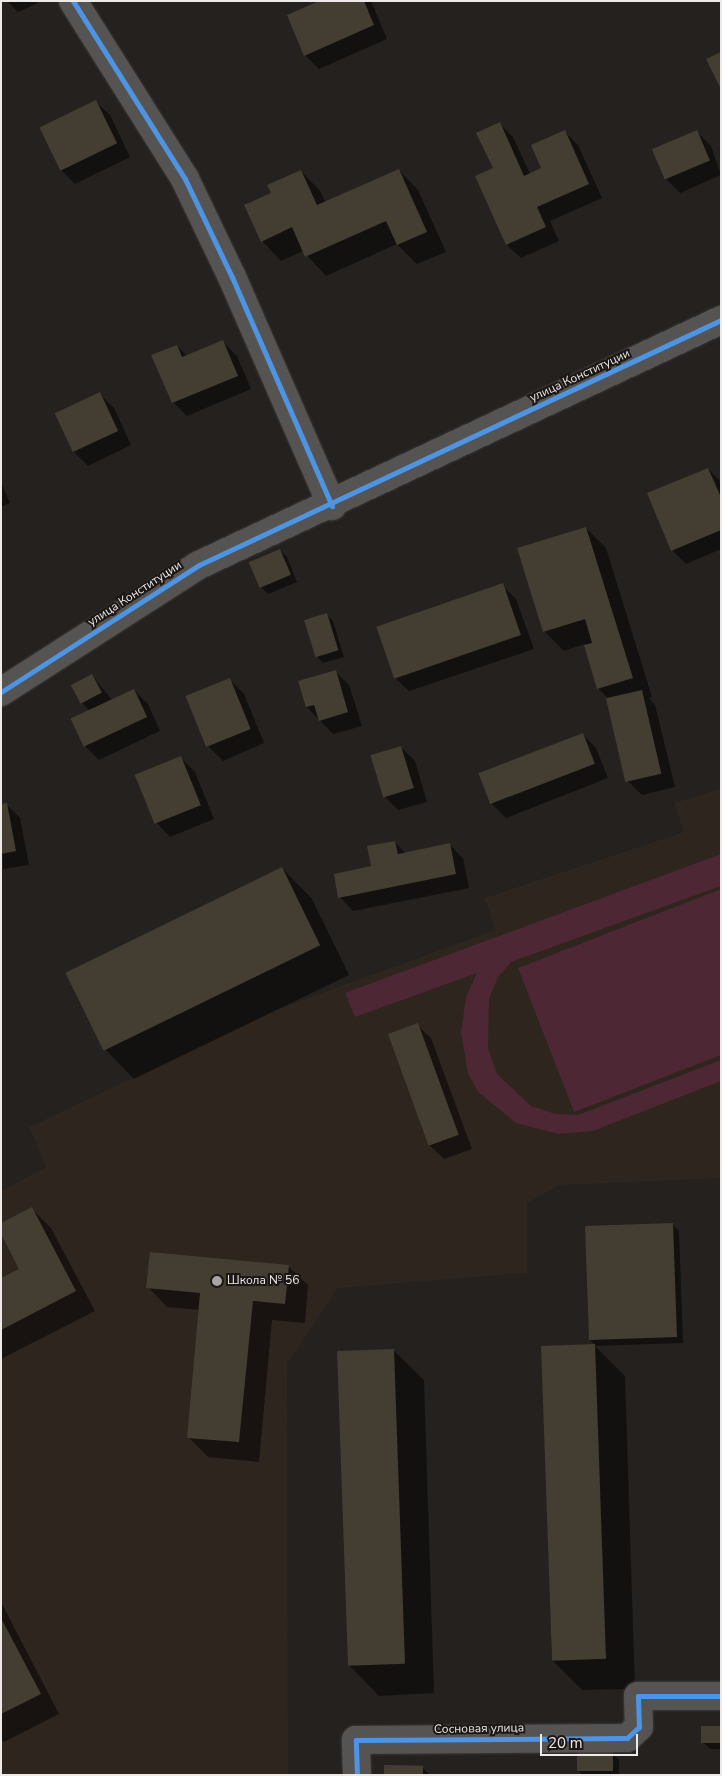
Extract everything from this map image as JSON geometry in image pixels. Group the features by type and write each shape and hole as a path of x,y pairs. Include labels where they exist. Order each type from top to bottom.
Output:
{"street":[{"path":"73,1 185,179 232,277 332,506"},
{"name":"улица Конституции","path":"1,692 199,565 332,506 721,320"},
{"name":"Сосновая улица","path":"356,1775 356,1740 627,1738 639,1727 638,1696 721,1696"}],"shaded area":[{"name":"Школа № 56","path":"721,789 721,1178 560,1185 527,1203 527,1273 338,1288 287,1364 288,1775 1,1775 1,1191 46,1167 29,1127 278,1009 495,930 485,898 684,832 674,803"},
{"path":"721,854 721,886 511,962 498,977 489,999 488,1048 497,1074 531,1106 556,1114 578,1115 721,1060 721,1081 593,1131 558,1134 516,1123 478,1092 468,1073 461,1033 466,997 477,973 355,1017 345,993"},
{"path":"721,889 721,1055 574,1112 518,968"}],"building":[{"path":"319,1 364,1 374,25 304,56 287,15"},
{"path":"721,52 721,89 706,59"},
{"path":"96,100 117,143 60,171 39,128"},
{"path":"500,122 524,176 541,168 531,145 565,130 589,184 537,207 546,227 506,245 475,176 493,168 476,133"},
{"path":"697,130 710,160 665,180 652,149"},
{"path":"399,169 427,232 397,245 386,221 305,257 292,227 261,242 244,205 271,193 267,185 301,170 317,205"},
{"path":"223,340 238,376 172,403 151,355 177,345 182,357"},
{"path":"100,392 118,431 73,452 55,413"},
{"path":"708,468 721,497 721,530 671,551 647,493"},
{"path":"586,527 633,678 597,689 584,645 592,643 585,619 543,632 517,548"},
{"path":"280,549 291,575 260,588 249,562"},
{"path":"503,583 521,635 394,679 376,627"},
{"path":"327,613 338,650 315,657 304,620"},
{"path":"336,670 348,712 319,721 314,705 306,707 298,681"},
{"path":"92,674 102,693 81,704 71,685"},
{"path":"230,678 251,729 206,747 185,696"},
{"path":"134,689 147,717 84,747 71,719"},
{"path":"642,690 661,774 625,782 606,698"},
{"path":"583,733 595,764 490,804 478,773"},
{"path":"401,746 414,788 383,797 370,755"},
{"path":"181,756 201,805 154,824 135,775"},
{"path":"7,803 16,851 1,854 1,804"},
{"path":"395,841 398,854 450,843 456,874 338,898 334,874 371,866 367,846"},
{"path":"282,867 320,945 104,1051 65,973"},
{"path":"418,1023 459,1135 429,1146 388,1034"},
{"path":"32,1207 76,1291 1,1330 1,1278 19,1269 1,1234 1,1223"},
{"path":"673,1223 677,1337 589,1340 585,1226"},
{"path":"150,1252 289,1265 285,1304 253,1301 239,1442 187,1438 200,1293 146,1288"},
{"path":"595,1344 606,1659 552,1661 541,1346"},
{"path":"394,1349 405,1664 348,1666 337,1351"},
{"path":"1,1618 41,1694 1,1714"},
{"path":"701,1726 721,1726 721,1743 701,1743"},
{"path":"577,1752 613,1752 613,1771 577,1771"},
{"path":"384,1765 423,1766 423,1775 384,1775"}],"cycle path":[{"path":"73,1 185,179 232,277 332,506"},
{"path":"1,692 199,565 721,320"},
{"path":"357,1775 356,1740 627,1738 639,1727 638,1696 721,1696"}],"place":[{"name":"Школа № 56","path":"217,1281"}]}
